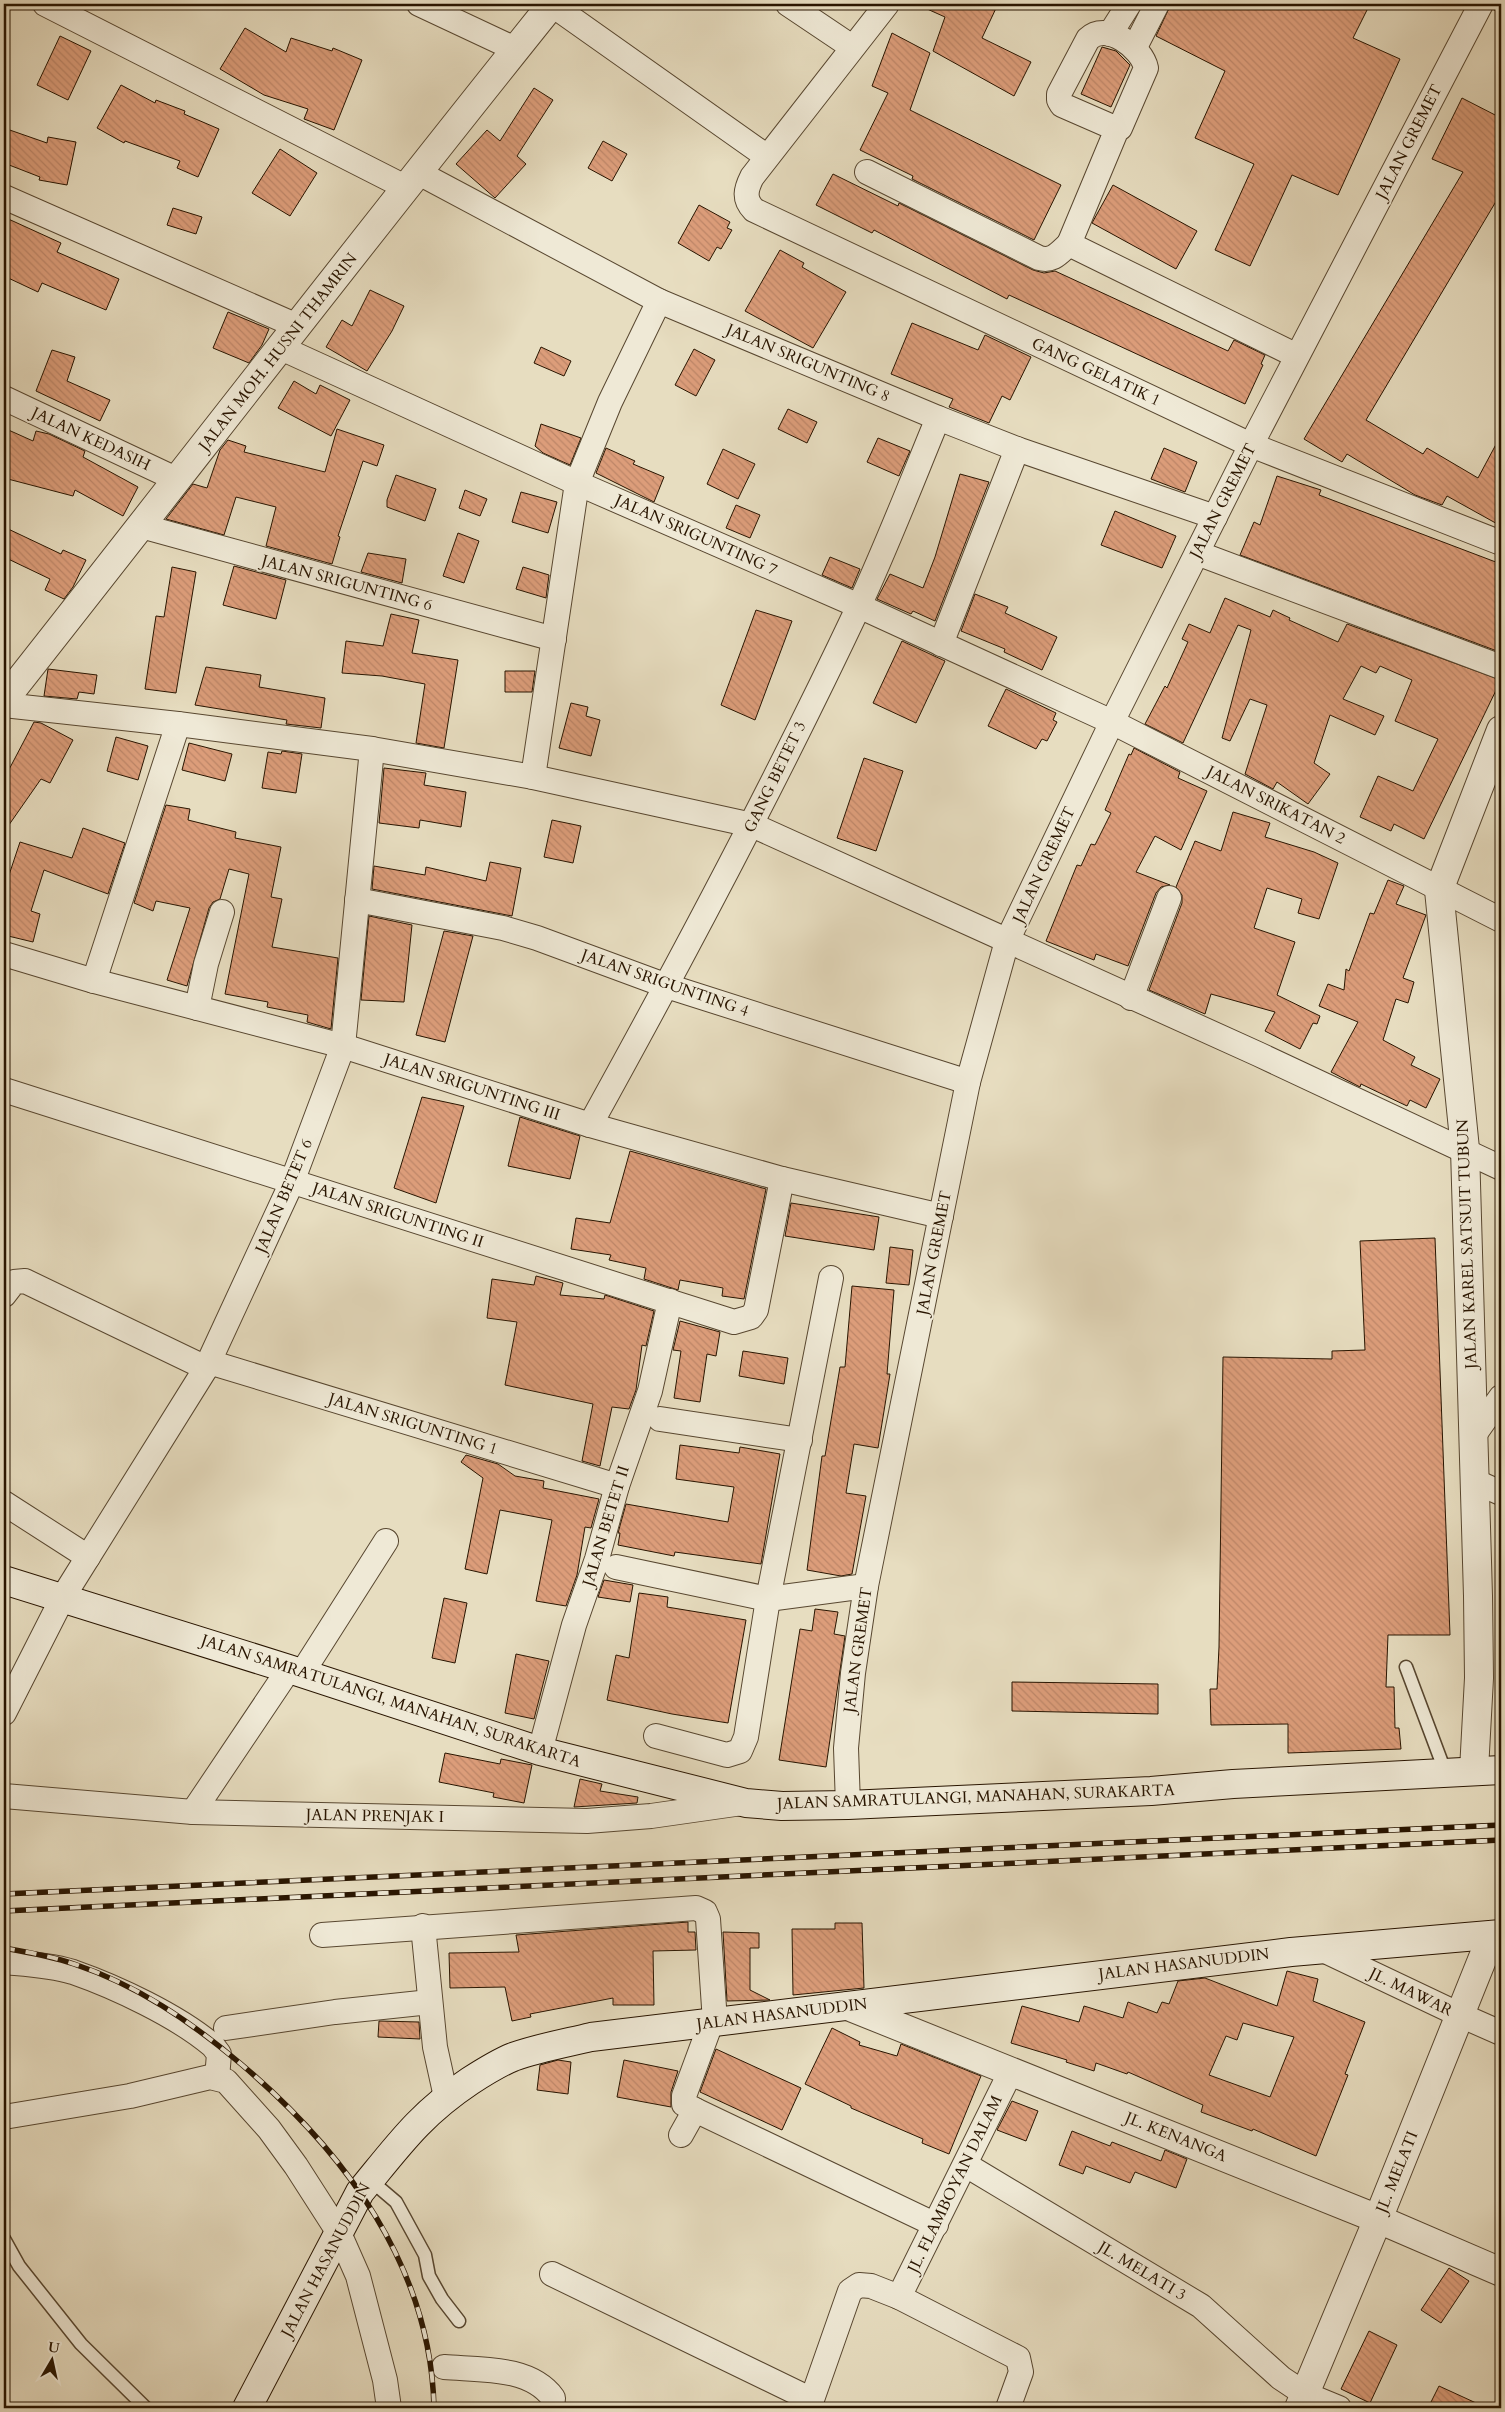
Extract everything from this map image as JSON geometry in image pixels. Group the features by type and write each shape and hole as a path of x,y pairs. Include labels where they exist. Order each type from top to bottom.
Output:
{"street":[{"name":"JALAN SRIGUNTING 8","path":"45,4 659,301 938,418 1017,448 1215,517"},
{"path":"419,4 515,50"},
{"name":"JALAN MOH. HUSNI THAMRIN","path":"4,700 551,4"},
{"path":"551,4 766,156 887,4"},
{"path":"788,4 852,47"},
{"path":"1110,34 1129,4"},
{"path":"1135,47 1157,4"},
{"name":"JALAN GREMET","path":"848,1805 846,1748 853,1673 866,1586 968,1082 1008,941 1112,722 1251,445 1480,4"},
{"path":"867,172 1039,258 1053,259 1069,244 1117,129 1120,128 1146,72 1146,64 1135,47 1110,34 1093,35 1088,39 1058,97 1062,105 1117,129"},
{"name":"GANG GELATIK 1","path":"766,156 752,177 746,192 749,205 754,210 1251,445 1501,543"},
{"path":"4,197 298,326"},
{"path":"1069,244 1293,354"},
{"path":"533,777 577,483 610,402 659,301"},
{"name":"JALAN SRIGUNTING 7","path":"281,348 577,483 859,606 1112,722"},
{"name":"JALAN KEDASIH","path":"4,398 178,480"},
{"name":"GANG BETET 3","path":"590,1125 667,986 752,825 859,606 938,418"},
{"path":"941,644 1017,448"},
{"name":"JALAN SRIGUNTING 6","path":"141,526 554,639"},
{"path":"1197,553 1501,667"},
{"path":"4,705 178,724 372,749 533,777 752,825 1465,1149 1501,1168"},
{"name":"JALAN SRIKATAN 2","path":"1112,722 1501,920"},
{"path":"94,982 178,724"},
{"name":"JALAN KAREL SATSUIT TUBUN","path":"1474,1770 1479,1678 1465,1149 1439,890 1501,730"},
{"name":"JALAN BETET 6","path":"4,1713 63,1598 208,1365 292,1182 344,1046 372,749"},
{"path":"1131,998 1169,898"},
{"name":"JALAN SRIGUNTING 4","path":"357,900 502,928 565,948 667,986 968,1082"},
{"path":"197,1008 206,964 222,912"},
{"name":"JALAN SRIGUNTING III","path":"4,954 94,982 344,1046 590,1125 782,1179 941,1216"},
{"name":"JALAN SRIGUNTING II","path":"4,1090 734,1322 751,1317 756,1310 782,1179"},
{"path":"656,1736 727,1755 740,1751 746,1737 756,1685 768,1599 830,1278"},
{"name":"JALAN SRIGUNTING 1","path":"7,1285 25,1281 208,1365 617,1486"},
{"name":"JALAN BETET II","path":"540,1751 574,1625 597,1559 617,1486 650,1391 670,1301"},
{"path":"1474,1435 1501,1397"},
{"path":"660,1419 800,1440"},
{"path":"1474,1481 1501,1493"},
{"path":"4,1503 88,1557"},
{"path":"193,1812 296,1671 386,1541"},
{"path":"616,1567 768,1599 866,1586"},
{"name":"JALAN SAMRATULANGI, MANAHAN, SURAKARTA","path":"4,1580 296,1671 540,1751 746,1803 782,1806 848,1805 1151,1791 1444,1771 1501,1770"},
{"name":"JALAN PRENJAK I","path":"4,1796 193,1812 587,1821 651,1816 746,1803"},
{"path":"322,1935 423,1926 701,1910 708,1918 713,2022 684,2096 684,2104 936,2225"},
{"path":"423,1926 435,2047 446,2097"},
{"name":"JALAN HASANUDDIN","path":"247,2408 370,2178 410,2130 446,2097 489,2069 514,2057 591,2037 1321,1949 1497,1935"},
{"name":"JL. MELATI","path":"1302,2401 1460,2015 1497,1935"},
{"name":"JL. MAWAR","path":"1321,1949 1501,2033"},
{"path":"4,1962 71,1972 158,2010 213,2046 219,2054 217,2078"},
{"path":"226,2028 335,2012 430,2002"},
{"name":"JL. KENANGA","path":"848,2006 1378,2219 1501,2272"},
{"name":"JL. FLAMBOYAN DALAM","path":"899,2297 1011,2071"},
{"path":"4,2117 130,2096 210,2077 226,2081 269,2129 296,2166 339,2233 358,2276 385,2380 389,2408"},
{"path":"681,2135 695,2110"},
{"name":"JL. MELATI 3","path":"966,2165 1201,2306 1281,2378 1302,2401 1339,2408"},
{"path":"552,2274 810,2404 854,2287 859,2285 871,2286 899,2297 1018,2358 1021,2372 1008,2408"},
{"path":"444,2367 498,2371 539,2383 554,2398 552,2408"}],"lane":[{"path":"1406,1667 1444,1771"},
{"path":"370,2178 396,2202 425,2255 429,2276 442,2299 459,2321"},
{"path":"4,2239 19,2266 81,2344 144,2408"}],"building":[{"path":"916,4 998,4 982,38 1031,62 1014,96 933,51 945,17"},
{"path":"1171,4 1370,4 1353,38 1400,59 1338,195 1292,175 1250,266 1215,250 1254,164 1195,138 1225,71 1156,36"},
{"path":"245,28 286,52 291,38 332,51 333,48 362,60 334,130 304,119 308,109 264,95 220,69"},
{"path":"892,33 930,53 910,110 1061,185 1034,240 912,179 913,176 860,150 888,93 872,86"},
{"path":"60,36 91,51 68,100 37,85"},
{"path":"1102,47 1116,51 1130,65 1111,107 1081,94"},
{"path":"121,85 155,103 156,100 185,111 184,114 219,129 198,177 177,168 180,161 125,141 124,143 97,128"},
{"path":"534,88 553,100 517,156 526,164 495,198 456,164 487,130 500,141"},
{"path":"1462,98 1501,118 1501,193 1366,420 1423,454 1427,448 1478,478 1501,435 1501,526 1447,496 1442,505 1415,495 1347,454 1342,462 1304,439 1463,172 1432,159"},
{"path":"4,128 47,143 48,137 76,142 67,185 39,180 40,177 4,163"},
{"path":"603,141 627,154 612,181 588,168"},
{"path":"280,149 317,173 290,216 252,193"},
{"path":"833,174 898,206 899,203 1033,270 1044,273 1055,271 1228,351 1234,340 1265,355 1261,364 1263,365 1245,404 1009,295 1007,299 874,230 872,233 816,205"},
{"path":"1113,185 1197,231 1176,269 1092,223"},
{"path":"699,205 730,222 727,228 732,230 721,249 717,247 709,261 678,243"},
{"path":"173,208 202,217 196,234 167,225"},
{"path":"4,217 61,243 57,252 119,279 106,310 42,283 38,292 4,276"},
{"path":"780,250 804,263 802,267 846,292 813,348 745,311"},
{"path":"370,290 404,306 392,331 367,371 326,347 342,320 352,326"},
{"path":"228,312 269,329 262,345 249,363 213,348"},
{"path":"912,323 978,350 985,335 1031,357 1010,400 1002,396 989,423 949,407 953,399 891,374"},
{"path":"541,347 571,361 564,376 534,363"},
{"path":"694,349 715,360 696,396 675,385"},
{"path":"52,350 75,357 67,381 110,400 100,421 36,391"},
{"path":"294,381 316,394 320,385 350,400 331,436 278,408"},
{"path":"788,409 817,422 807,443 778,429"},
{"path":"541,424 581,438 570,465 543,453 535,446"},
{"path":"4,428 33,441 36,431 49,434 85,451 83,457 138,487 123,516 75,490 73,496 4,478"},
{"path":"337,429 384,445 377,466 363,461 338,536 340,537 332,564 266,546 276,507 236,497 224,535 166,519 193,484 207,488 220,450 228,440 246,446 244,452 325,472"},
{"path":"878,438 910,451 899,476 867,462"},
{"path":"606,448 635,461 633,464 664,477 654,502 596,473"},
{"path":"1164,448 1197,462 1185,492 1151,479"},
{"path":"723,449 755,464 738,499 707,484"},
{"path":"960,474 989,482 935,621 913,611 911,614 877,599 890,574 923,588 935,557"},
{"path":"396,475 436,489 425,521 387,507 387,500"},
{"path":"1277,476 1321,490 1319,495 1501,564 1501,649 1497,651 1240,555 1254,522 1260,525"},
{"path":"465,490 487,499 480,516 459,508"},
{"path":"521,492 557,502 548,533 512,522"},
{"path":"736,505 760,515 750,538 726,528"},
{"path":"1115,511 1176,536 1162,568 1101,545"},
{"path":"4,527 61,554 63,550 86,560 73,587 64,599 45,590 50,579 4,557"},
{"path":"458,533 479,541 464,583 443,576"},
{"path":"368,553 406,559 402,583 361,572"},
{"path":"830,557 860,569 852,588 822,575"},
{"path":"234,566 286,580 276,619 223,605"},
{"path":"172,567 196,572 176,693 145,689 156,616 164,617"},
{"path":"523,567 549,575 546,598 516,589"},
{"path":"975,594 1008,607 1005,613 1057,637 1042,670 1004,652 1005,649 961,631"},
{"path":"1225,598 1270,617 1273,610 1290,618 1289,620 1338,642 1347,624 1501,680 1424,839 1394,824 1391,831 1360,817 1378,776 1413,791 1438,739 1395,721 1412,680 1380,666 1376,673 1361,666 1343,699 1384,716 1375,735 1330,715 1314,763 1330,774 1308,804 1277,782 1273,789 1245,774 1267,705 1250,699 1230,741 1222,738 1251,630 1238,625 1183,743 1145,724 1165,686 1167,688 1188,642 1182,639 1189,624 1210,633"},
{"path":"756,610 792,621 755,720 721,705"},
{"path":"391,614 419,620 412,653 458,660 444,748 416,743 425,684 382,676 342,673 346,641 383,646"},
{"path":"902,641 945,661 916,723 873,703"},
{"path":"206,667 261,675 259,687 325,698 321,728 286,724 287,720 195,705"},
{"path":"48,669 97,675 94,694 79,692 77,699 44,696"},
{"path":"505,671 535,671 532,692 505,692"},
{"path":"1006,689 1056,713 1053,720 1057,722 1047,741 1042,739 1036,749 988,726"},
{"path":"571,703 588,707 586,716 600,720 591,756 559,748"},
{"path":"34,722 41,723 73,740 50,783 41,779 4,832 4,779"},
{"path":"116,737 148,746 138,780 107,771"},
{"path":"189,743 232,754 225,781 182,770"},
{"path":"1134,748 1180,772 1178,778 1207,791 1181,850 1155,836 1136,872 1170,885 1161,887 1156,893 1128,966 1096,954 1094,960 1046,941 1077,865 1081,866 1091,844 1095,845 1111,813 1105,810 1129,754 1131,755"},
{"path":"282,751 302,754 296,793 262,788 268,752 281,754"},
{"path":"864,758 903,771 876,851 837,838"},
{"path":"384,768 426,773 424,785 466,792 461,827 420,820 419,828 379,823"},
{"path":"166,805 190,809 188,820 236,832 235,838 281,847 271,897 282,899 272,947 338,958 331,1029 307,1022 308,1015 267,1007 268,1002 225,994 249,874 229,869 220,899 213,902 209,908 187,986 167,980 190,908 156,901 153,911 134,903"},
{"path":"1233,812 1270,823 1265,837 1314,852 1338,863 1319,919 1298,913 1302,899 1267,888 1254,928 1295,942 1277,995 1320,1016 1317,1024 1313,1023 1300,1049 1265,1031 1275,1012 1211,994 1205,1014 1149,990 1182,903 1182,895 1176,887 1195,841 1221,851"},
{"path":"552,820 581,826 573,863 544,857"},
{"path":"83,828 125,843 108,894 44,870 31,911 40,914 33,942 4,935 4,890 20,842 72,858"},
{"path":"490,862 521,868 512,916 372,889 374,866 425,875 426,867 486,881"},
{"path":"1388,880 1404,886 1396,904 1426,915 1403,978 1414,982 1408,1003 1396,999 1383,1040 1415,1057 1411,1065 1440,1079 1426,1108 1410,1100 1407,1106 1361,1084 1360,1087 1331,1072 1358,1022 1319,1006 1328,984 1344,990 1346,969 1349,971 1370,913 1374,914"},
{"path":"369,916 412,925 404,1002 361,1000"},
{"path":"444,931 473,936 445,1042 416,1035"},
{"path":"422,1097 464,1106 436,1203 394,1188"},
{"path":"520,1117 580,1136 570,1179 508,1166"},
{"path":"630,1151 766,1189 744,1299 722,1296 723,1288 680,1280 678,1290 644,1279 646,1268 609,1260 611,1255 571,1249 576,1218 610,1223"},
{"path":"791,1203 879,1217 874,1250 785,1236"},
{"path":"1435,1238 1450,1635 1388,1635 1386,1687 1394,1687 1395,1728 1399,1728 1401,1749 1288,1753 1288,1724 1211,1725 1210,1689 1217,1689 1219,1647 1223,1357 1332,1359 1332,1351 1365,1350 1360,1241"},
{"path":"890,1247 913,1250 909,1285 886,1283"},
{"path":"536,1276 563,1283 560,1295 604,1299 605,1295 654,1311 646,1346 642,1345 636,1390 629,1409 612,1407 600,1466 582,1461 593,1404 505,1385 517,1322 487,1318 492,1279 534,1285"},
{"path":"852,1286 894,1290 887,1374 890,1374 878,1448 854,1444 846,1493 866,1496 852,1574 841,1576 807,1570 822,1456 825,1456 840,1367 845,1367"},
{"path":"680,1321 720,1332 716,1356 707,1354 700,1402 674,1398 681,1351 673,1350"},
{"path":"743,1351 788,1358 784,1384 739,1376"},
{"path":"680,1445 739,1453 740,1447 780,1454 761,1564 675,1552 674,1556 618,1545 620,1533 618,1533 626,1504 728,1522 734,1487 676,1479"},
{"path":"466,1455 498,1464 515,1476 544,1481 543,1488 599,1499 591,1528 585,1527 577,1575 566,1606 536,1601 552,1520 500,1510 487,1574 465,1569 483,1478 461,1462"},
{"path":"604,1580 633,1585 630,1602 598,1597"},
{"path":"639,1593 668,1597 667,1607 746,1620 728,1723 672,1714 607,1700 616,1655 629,1658"},
{"path":"444,1598 467,1603 455,1663 432,1658"},
{"path":"815,1609 838,1612 834,1634 845,1636 826,1767 779,1760 800,1629 812,1631"},
{"path":"516,1654 549,1661 534,1719 505,1713"},
{"path":"1012,1682 1158,1684 1158,1714 1012,1711"},
{"path":"445,1753 500,1764 501,1759 532,1765 524,1803 493,1797 494,1793 439,1782"},
{"path":"580,1779 602,1784 600,1791 638,1797 637,1803 574,1807"},
{"path":"688,1922 688,1932 695,1932 696,1950 653,1951 654,2005 613,2005 613,1998 530,2014 531,2017 512,2021 505,1987 450,1988 449,1953 519,1952 516,1935"},
{"path":"835,1923 862,1923 864,1988 793,1995 792,1929 835,1929"},
{"path":"723,1932 759,1933 759,1948 750,1948 750,1990 770,2000 727,2001"},
{"path":"1287,1971 1318,1979 1313,2001 1365,2022 1345,2074 1348,2075 1316,2156 1253,2129 1252,2131 1201,2112 1203,2105 1128,2072 1127,2074 1096,2063 1094,2071 1066,2062 1067,2060 1011,2043 1022,2006 1079,2022 1084,2006 1123,2018 1128,2002 1157,2013 1162,2002 1169,2004 1178,1981 1205,1978 1277,2006","holes":["1243,2023 1294,2037 1270,2097 1209,2075 1226,2036 1237,2040"]},
{"path":"379,2021 419,2022 420,2039 378,2037"},
{"path":"832,2028 860,2042 859,2045 897,2056 901,2044 981,2076 949,2154 922,2143 923,2139 851,2108 851,2106 805,2084"},
{"path":"716,2049 801,2088 782,2130 700,2092"},
{"path":"558,2060 571,2062 568,2094 537,2090 540,2065"},
{"path":"624,2060 678,2071 671,2092 671,2107 617,2097"},
{"path":"1012,2101 1038,2111 1026,2141 997,2130"},
{"path":"1072,2131 1110,2146 1112,2142 1161,2161 1165,2150 1187,2159 1176,2188 1135,2172 1130,2183 1086,2166 1083,2174 1059,2165"},
{"path":"1449,2268 1469,2281 1441,2323 1421,2310"},
{"path":"1369,2331 1397,2345 1370,2403 1341,2389"},
{"path":"1439,2386 1487,2408 1428,2408"}],"railway":[{"path":"4,1894 1501,1825"},
{"path":"4,1911 1501,1840"},
{"path":"4,1948 48,1956 74,1964 120,1982 162,2006 202,2033 241,2064 279,2098 315,2135 347,2174 375,2216 399,2260 417,2307 429,2356 434,2408"}]}
